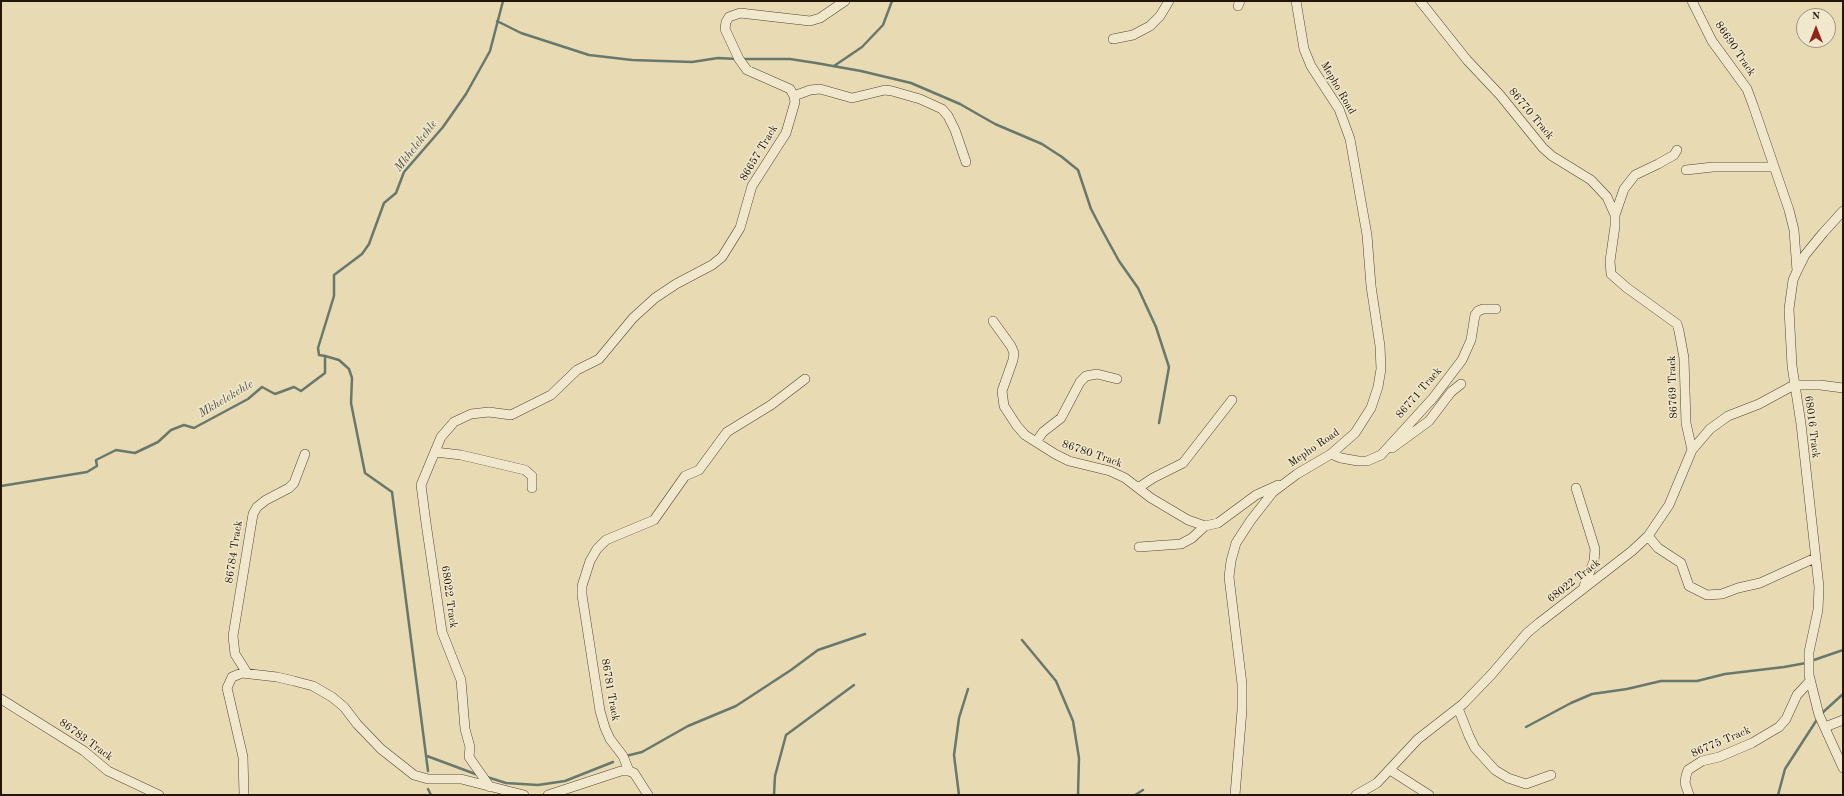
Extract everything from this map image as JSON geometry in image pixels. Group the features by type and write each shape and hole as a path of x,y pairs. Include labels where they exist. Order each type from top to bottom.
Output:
{"street":[{"path":"845,1 820,18 810,21 740,13 729,17 726,22 725,29 739,60 747,70 752,74 766,78 790,90 794,96 810,90 820,89 852,98 885,90 920,99 938,107 948,116 955,130 966,162"},
{"path":"1113,39 1133,35 1150,26 1160,16 1169,1"},
{"name":"Mepho Road","path":"1235,795 1242,710 1242,684 1229,577 1231,561 1236,543 1251,520 1273,492 1285,482 1331,454 1355,433 1371,408 1378,387 1381,369 1380,346 1371,286 1367,235 1350,139 1339,110 1311,66 1304,49 1296,1"},
{"name":"86770 Track","path":"1420,1 1467,60 1500,95 1543,148 1552,156 1591,180 1607,197 1615,215 1614,238 1610,261 1611,274 1626,288 1676,324"},
{"name":"86690 Track","path":"1692,1 1712,41 1747,89"},
{"name":"68016 Track","path":"1747,89 1792,220 1797,270 1793,280 1789,309 1794,385 1801,424 1820,598 1808,662 1814,702 1843,768"},
{"name":"86657 Track","path":"435,452 441,437 447,428 463,417 480,412 505,415 517,412 551,395 577,370 599,359 633,318 655,298 676,284 707,268 722,257 740,228 752,186 786,133 794,110 794,96"},
{"path":"1615,215 1624,189 1635,175 1674,155 1677,150"},
{"path":"1686,170 1713,167 1774,167"},
{"path":"1797,270 1805,255 1818,238 1843,211"},
{"name":"86771 Track","path":"1331,454 1340,458 1358,461 1367,461 1381,455 1433,398 1462,360 1471,340 1475,315 1483,309 1496,309"},
{"name":"86780 Track","path":"993,321 1011,346 1014,353 1002,391 1004,406 1016,426 1036,442 1055,454 1069,461 1110,471 1125,478 1188,520 1205,526"},
{"name":"86769 Track","path":"1676,324 1684,350 1686,422 1692,450"},
{"path":"1036,442 1043,432 1061,418 1080,382 1086,376 1098,374 1117,379"},
{"name":"86781 Track","path":"629,771 623,756 610,739 600,711 582,586 590,560 597,549 606,540 654,520 685,476 699,470 703,466 727,432 771,405 805,379"},
{"path":"1381,455 1429,421 1451,392 1462,384"},
{"path":"1794,385 1843,388"},
{"name":"68022 Track","path":"1356,795 1371,787 1390,770 1418,739 1458,708 1492,675 1527,633 1584,586 1632,551 1648,536 1669,505 1692,450 1702,436 1718,422 1728,416 1759,404 1794,385"},
{"path":"1138,488 1153,478 1183,463 1232,400"},
{"path":"435,452 461,455 525,470 532,476 532,488"},
{"name":"68022 Track","path":"435,452 421,485 442,632 461,680 465,729 470,747 469,757 490,787"},
{"name":"86784 Track","path":"247,673 235,654 233,636 251,518 257,507 266,500 289,488 294,483 305,454"},
{"path":"1139,547 1181,544 1196,535 1205,526 1218,523 1256,495 1285,482"},
{"path":"1576,488 1596,549 1594,561 1584,586"},
{"path":"1648,536 1658,548 1681,563 1689,586 1707,594 1722,594 1738,588 1760,583 1815,558"},
{"path":"244,795 243,757 227,688 232,677 236,674 247,673 294,681 312,686 332,697 344,707 357,724 382,749 414,775 428,779 461,779 524,795"},
{"name":"86775 Track","path":"1688,795 1685,783 1688,770 1702,761 1719,757 1740,748 1779,727 1786,719 1797,695 1810,681"},
{"name":"86783 Track","path":"1,699 84,751 108,771 159,795"},
{"path":"1458,708 1475,748 1495,770 1508,778 1526,784 1551,775"},
{"path":"1825,727 1843,720"},
{"path":"1390,770 1429,795"},
{"path":"548,795 575,787 612,772 629,771 638,778 648,795"}],"waterway":[{"name":"Mkhelekehle","path":"1,486 87,472 97,466 96,460 116,450 135,453 158,442 171,430 184,425 194,428 248,399 262,387 275,394 294,387 301,391 325,373 325,356 319,355 318,348 334,296 334,275 362,254 369,244 384,203 396,193 404,172 443,127 466,94 490,51 503,1"},
{"path":"834,66 862,47 883,25 892,1"},
{"path":"497,21 521,33 589,55 632,60 692,62 718,58 737,59"},
{"path":"742,59 790,59 861,71 911,83 960,104 995,124 1042,144 1078,170 1091,209 1119,261 1138,288 1156,327 1169,367 1159,423"},
{"path":"325,356 339,360 349,369 352,378 351,403 365,473 392,492 428,771"},
{"path":"626,756 642,752 688,726 736,706 791,670 818,650 865,634"},
{"path":"1022,640 1056,681 1073,721 1079,758 1078,795"},
{"path":"1811,661 1843,650"},
{"path":"1526,727 1571,703 1592,694 1627,689 1661,681 1697,681 1725,674 1806,663"},
{"path":"774,795 775,776 786,735 854,685"},
{"path":"959,795 954,755 959,718 968,689"},
{"path":"1821,714 1843,694"},
{"path":"1778,795 1785,769 1818,718"},
{"path":"427,756 478,775"},
{"path":"487,777 506,783 538,785 565,781 613,762"},
{"path":"428,789 431,795"},
{"path":"1135,795 1143,790"}]}
